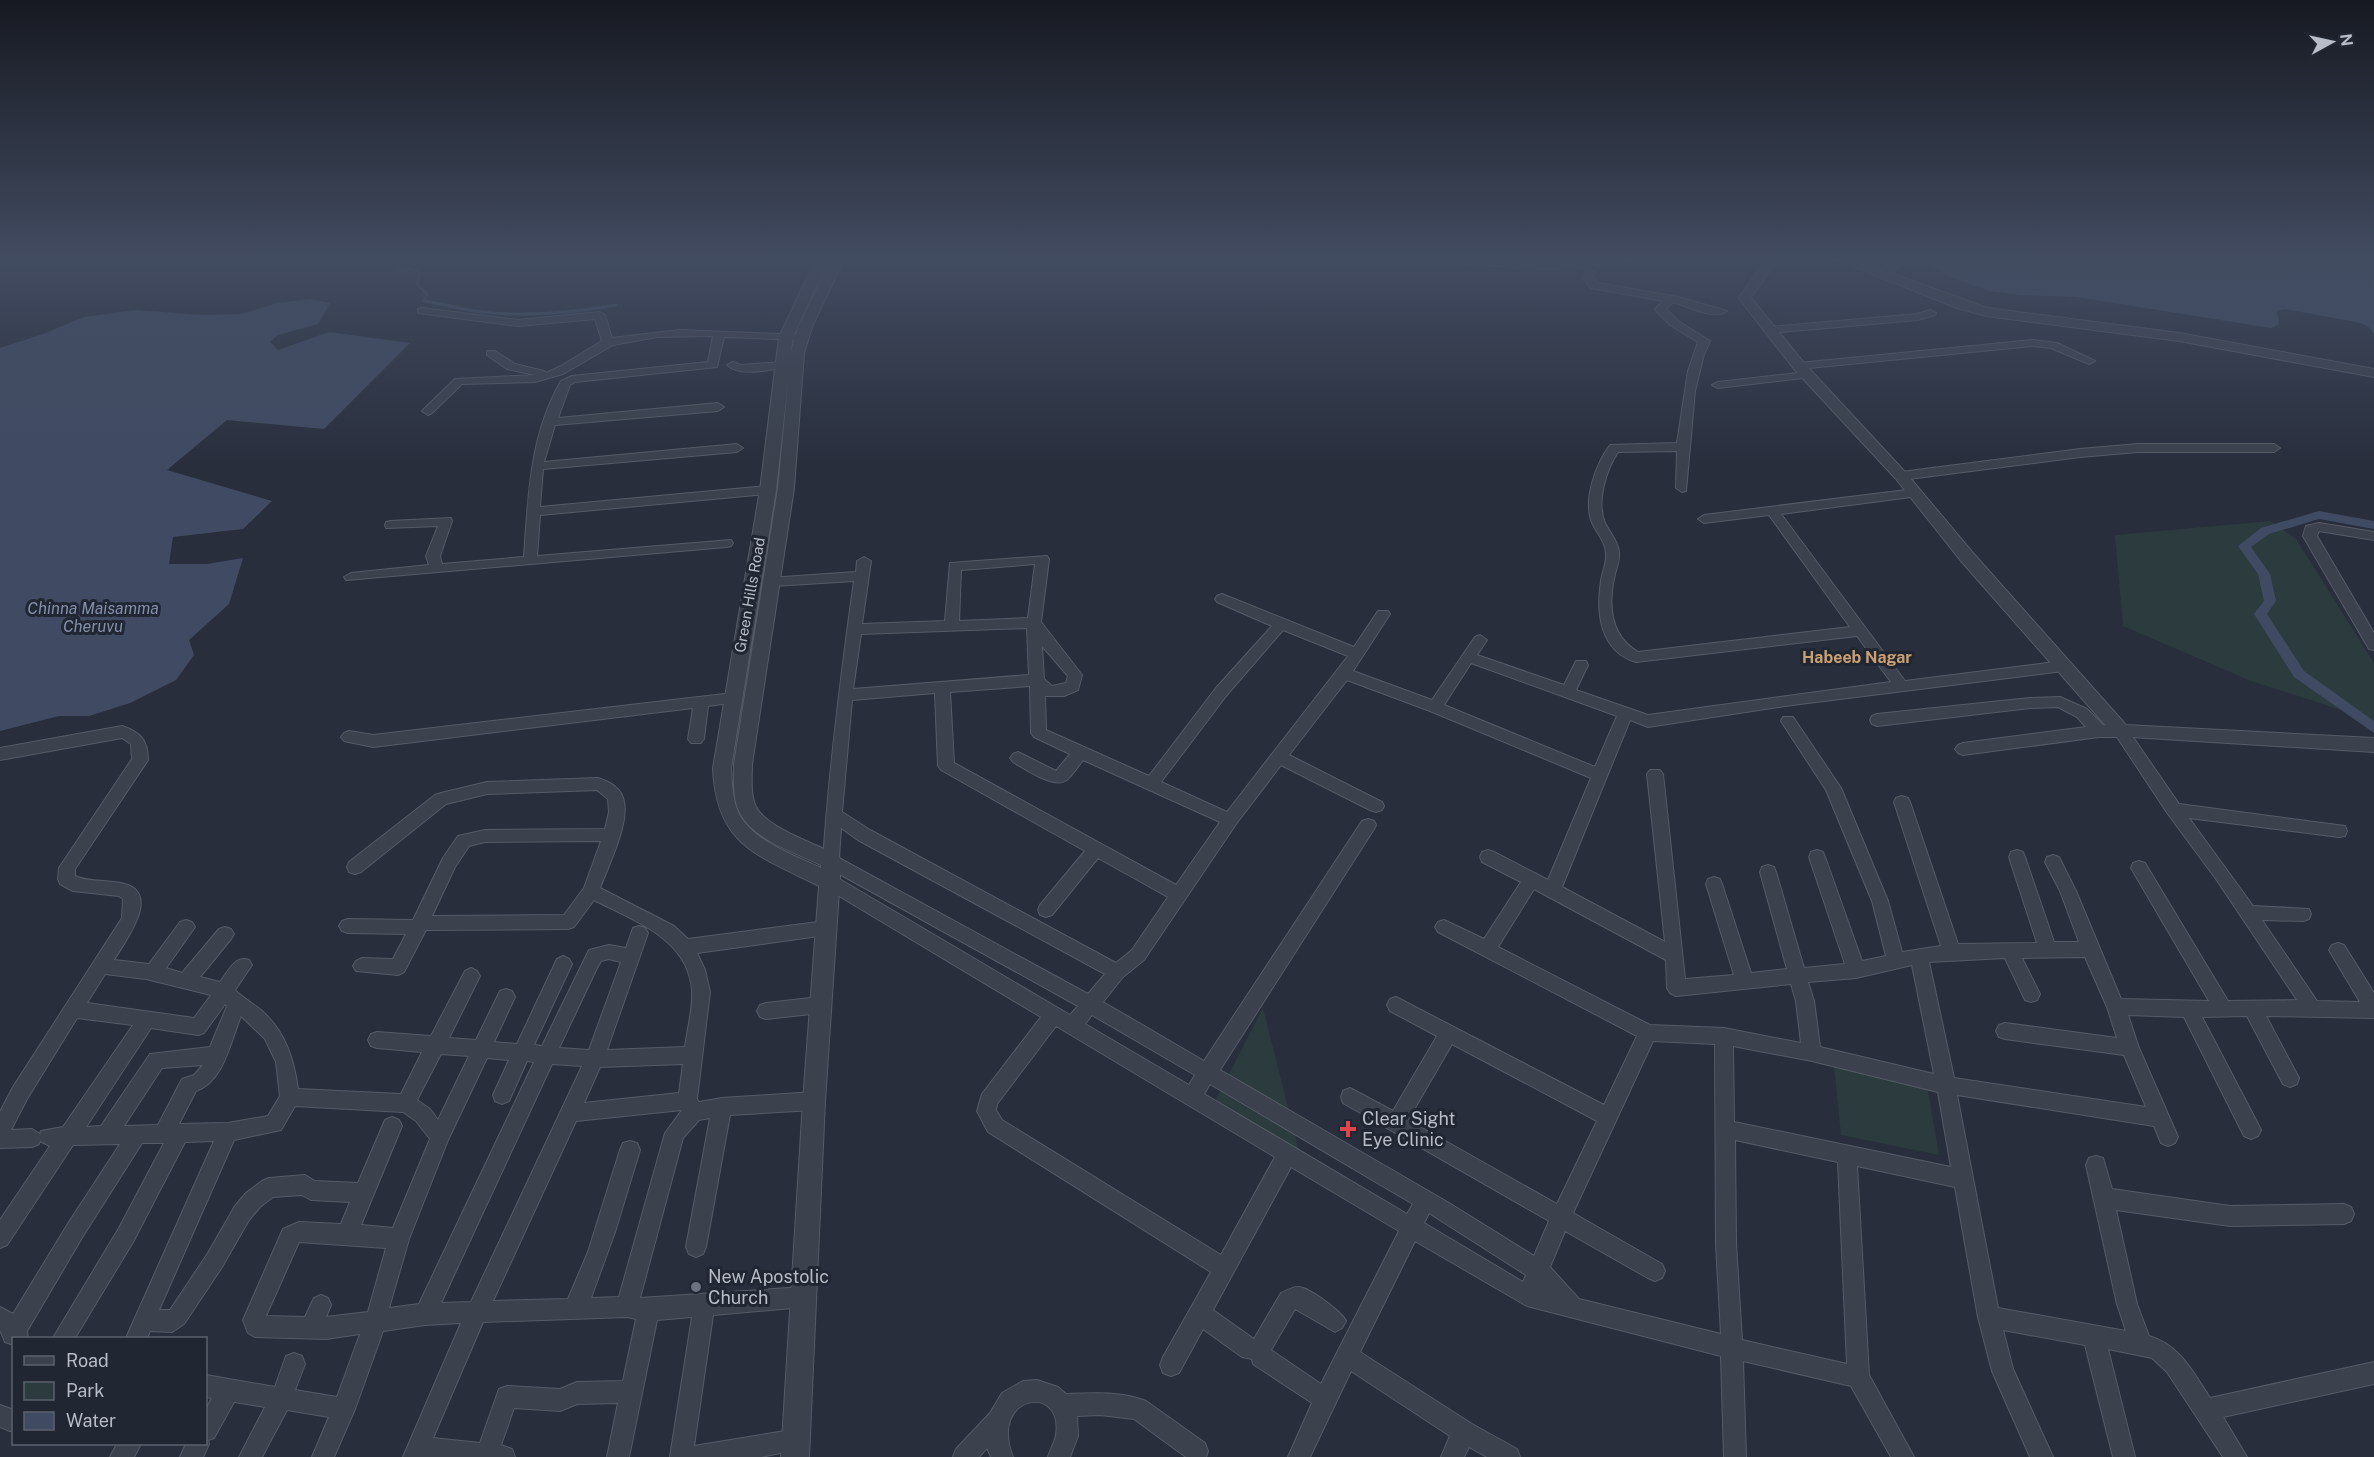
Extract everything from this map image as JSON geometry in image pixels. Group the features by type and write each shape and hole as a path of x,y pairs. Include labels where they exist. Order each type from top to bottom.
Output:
{"street":[{"path":"604,327 608,342"},
{"name":"Green Hills Road","path":"798,327 782,365 768,490 722,768 722,789 727,810 736,828 749,841 831,872"},
{"name":"Green Hills Road","path":"800,327 794,337 797,353 786,488 743,764 743,789 749,812 759,823 831,872"},
{"path":"1681,327 1704,341 1690,387 1683,447 1682,488"},
{"path":"1768,327 1803,370 1901,476 1967,557 2121,731 2311,1007"},
{"path":"1770,330 1804,327"},
{"path":"2102,327 2179,337 2374,374"},
{"path":"2149,327 2374,367"},
{"path":"428,411 459,381 528,380 557,374 578,363 608,342 691,333 794,337"},
{"path":"530,560 537,466 565,383 574,375 713,365 719,333"},
{"path":"1718,385 1803,370 2033,343 2053,345 2089,361"},
{"path":"491,352 511,367 537,374 557,374"},
{"path":"733,365 740,368 782,365"},
{"path":"550,422 718,407"},
{"path":"1683,447 1614,448 1607,456 1596,517 1611,544 1614,557 1608,578 1605,623 1614,640 1626,652 1636,657 1860,631"},
{"path":"537,466 737,448"},
{"path":"1901,476 2080,453 2138,448 2274,448"},
{"path":"533,512 768,490"},
{"path":"1704,519 1915,493"},
{"path":"1772,511 1902,687"},
{"path":"391,525 446,521 433,556 437,569"},
{"path":"2374,536 2319,527 2311,529 2310,536 2374,645"},
{"path":"351,577 726,543"},
{"path":"952,625 955,566 1042,559 1034,623 1039,733 1045,739 1152,783 1230,820"},
{"path":"693,1457 796,1448 814,1101 831,872 833,814 845,695 864,561"},
{"path":"773,581 861,576"},
{"path":"1221,599 1356,654"},
{"path":"1073,1025 1117,972 1138,955 1230,820 1344,673 1383,614"},
{"path":"854,629 1034,623"},
{"path":"845,695 1036,680 1049,692 1064,691 1073,686 1075,675 1049,645 1034,623"},
{"path":"1152,783 1221,692 1281,624"},
{"path":"1435,707 1480,640"},
{"path":"1468,657 1648,721 2063,666"},
{"path":"1567,693 1581,665"},
{"path":"1344,673 1435,707 1599,776"},
{"path":"942,688 946,766 1178,894"},
{"path":"349,737 373,741 733,698"},
{"path":"696,739 700,702"},
{"path":"1877,720 2060,702 2082,713 2099,731"},
{"path":"1552,890 1624,714"},
{"path":"1788,721 1833,788 1880,901 1896,961"},
{"path":"1963,749 2099,731 2374,745"},
{"path":"0,754 122,732 131,735 139,742 140,760 65,874 66,879 72,884 123,890 132,896 130,919 20,1094 0,1131"},
{"path":"1061,747 1079,753"},
{"path":"1018,758 1057,778 1063,775 1079,753"},
{"path":"1279,757 1376,806"},
{"path":"1655,774 1675,956 1676,988 1856,970 1919,956 1952,952 2090,949"},
{"path":"348,926 568,922 591,891 610,835 617,803 614,795 607,788 598,784 476,789 441,799 355,867"},
{"path":"1902,802 1952,952"},
{"path":"2174,810 2339,831"},
{"path":"833,814 864,835 1117,972"},
{"path":"1191,1098 1368,825"},
{"path":"362,966 398,967 449,863 464,841 485,836 610,835"},
{"path":"1046,910 1096,849"},
{"path":"1488,857 1675,956"},
{"path":"1816,857 1856,970"},
{"path":"2017,857 2048,950"},
{"path":"2052,862 2068,891 2168,1137"},
{"path":"2139,868 2223,1009"},
{"path":"831,872 1090,1004 1425,1200 1539,1271 1573,1308"},
{"path":"831,872 1053,1015 1527,1296 1858,1377"},
{"path":"1768,872 1805,1001 1812,1053"},
{"path":"1488,948 1531,880"},
{"path":"1714,884 1745,982"},
{"path":"591,891 641,927 668,931 685,947 696,970 701,992 693,1055 690,1106 675,1132 637,1309 631,1392 619,1457 611,1457"},
{"path":"2248,913 2303,914"},
{"path":"153,973 186,927"},
{"path":"631,1392 577,1393 560,1400 507,1397 495,1456 416,1453 447,1379 595,1059 641,927"},
{"path":"1444,927 1488,948 1648,1034 1724,1036 1812,1053 1946,1085 2160,1118"},
{"path":"685,947 826,928"},
{"path":"187,980 225,934"},
{"path":"2338,950 2374,1010"},
{"path":"2010,951 2031,994"},
{"path":"425,1314 595,955 609,952 632,956"},
{"path":"1919,956 1946,1085 1989,1317 2003,1371 2042,1457"},
{"path":"502,1095 563,964"},
{"path":"64,1337 126,1235 172,1133 186,1089 206,1077 217,1055 231,997 243,965"},
{"path":"0,1139 228,1132 274,1124 290,1097 285,1061 280,1048 271,1033 254,1015 231,997 187,980 101,966"},
{"path":"406,1103 471,976"},
{"path":"74,1010 106,1012 198,1027 231,997"},
{"path":"323,1457 344,1409 375,1322 399,1239 440,1137 506,997"},
{"path":"766,1011 820,1005"},
{"path":"1396,1005 1608,1117"},
{"path":"2116,1007 2189,1010 2311,1007 2374,1010"},
{"path":"2252,1008 2290,1078"},
{"path":"2189,1010 2251,1130"},
{"path":"1053,1015 990,1100 986,1111 995,1126 1223,1268"},
{"path":"0,1238 147,1019"},
{"path":"2005,1031 2130,1048"},
{"path":"1396,1123 1449,1033"},
{"path":"1527,1296 1561,1217 1648,1034"},
{"path":"1724,1036 1726,1244 1735,1457"},
{"path":"377,1040 595,1059 693,1055"},
{"path":"106,1136 157,1060 217,1055"},
{"path":"1350,1096 1655,1271"},
{"path":"290,1097 406,1103 423,1115 440,1137"},
{"path":"571,1113 814,1101"},
{"path":"696,1247 722,1107"},
{"path":"347,1234 392,1126"},
{"path":"1725,1129 1963,1179"},
{"path":"140,1329 228,1132"},
{"path":"12,1330 137,1135"},
{"path":"574,1310 603,1238 630,1150"},
{"path":"1171,1365 1287,1155"},
{"path":"1847,1155 1858,1377 1903,1457"},
{"path":"2096,1165 2127,1304 2141,1344"},
{"path":"140,1329 172,1322 177,1317 215,1260 242,1213 253,1200 269,1188 305,1185 311,1191 363,1193"},
{"path":"2104,1198 2230,1216 2344,1214"},
{"path":"1299,1457 1346,1355 1425,1200"},
{"path":"399,1239 299,1232 290,1236 253,1324 271,1328 311,1328 375,1322 425,1314 704,1306 804,1297"},
{"path":"1325,1399 1270,1363 1261,1356 1260,1349 1288,1300 1292,1298 1299,1297 1335,1321"},
{"path":"311,1328 321,1305"},
{"path":"681,1457 704,1306"},
{"path":"1198,1313 1250,1349"},
{"path":"1989,1317 2158,1349 2175,1364 2236,1457"},
{"path":"2094,1336 2124,1457"},
{"path":"1346,1355 1464,1432 1509,1457"},
{"path":"250,1457 281,1399 294,1364"},
{"path":"2204,1410 2374,1373"},
{"path":"207,1386 344,1409"},
{"path":"207,1428 228,1390"},
{"path":"1002,1457 997,1447 995,1434 998,1421 1007,1404 1022,1393 1033,1390 1044,1391 1055,1397 1063,1405 1068,1417 1069,1431 1066,1445 1059,1457"},
{"path":"1063,1405 1100,1404 1138,1409 1197,1451"},
{"path":"964,1457 998,1421"},
{"path":"1452,1457 1464,1432"}],"green space":[{"path":"2271,521 2296,539 2374,663 2374,728 2360,716 2251,681 2123,626 2115,535"},
{"path":"1263,1008 1299,1151 1213,1105"},
{"path":"1834,1067 1927,1085 1939,1155 1841,1135"}],"water":[{"name":"Chinna Maisamma Cheruvu","path":"60,327 307,327 278,335 270,342 278,350 329,332 410,343 324,429 227,420 167,470 272,501 243,529 173,537 169,564 207,564 243,558 229,604 189,640 194,655 176,680 130,703 89,716 59,716 0,731 0,348"}],"waterway":[{"path":"2374,525 2319,515 2265,531 2244,546 2264,574 2270,601 2260,614 2299,674 2374,728"}],"place":[{"name":"Clear Sight Eye Clinic","path":"1348,1129"},
{"name":"New Apostolic Church","path":"696,1287"}],"district":[{"name":"Habeeb Nagar","path":"1857,657"}]}
